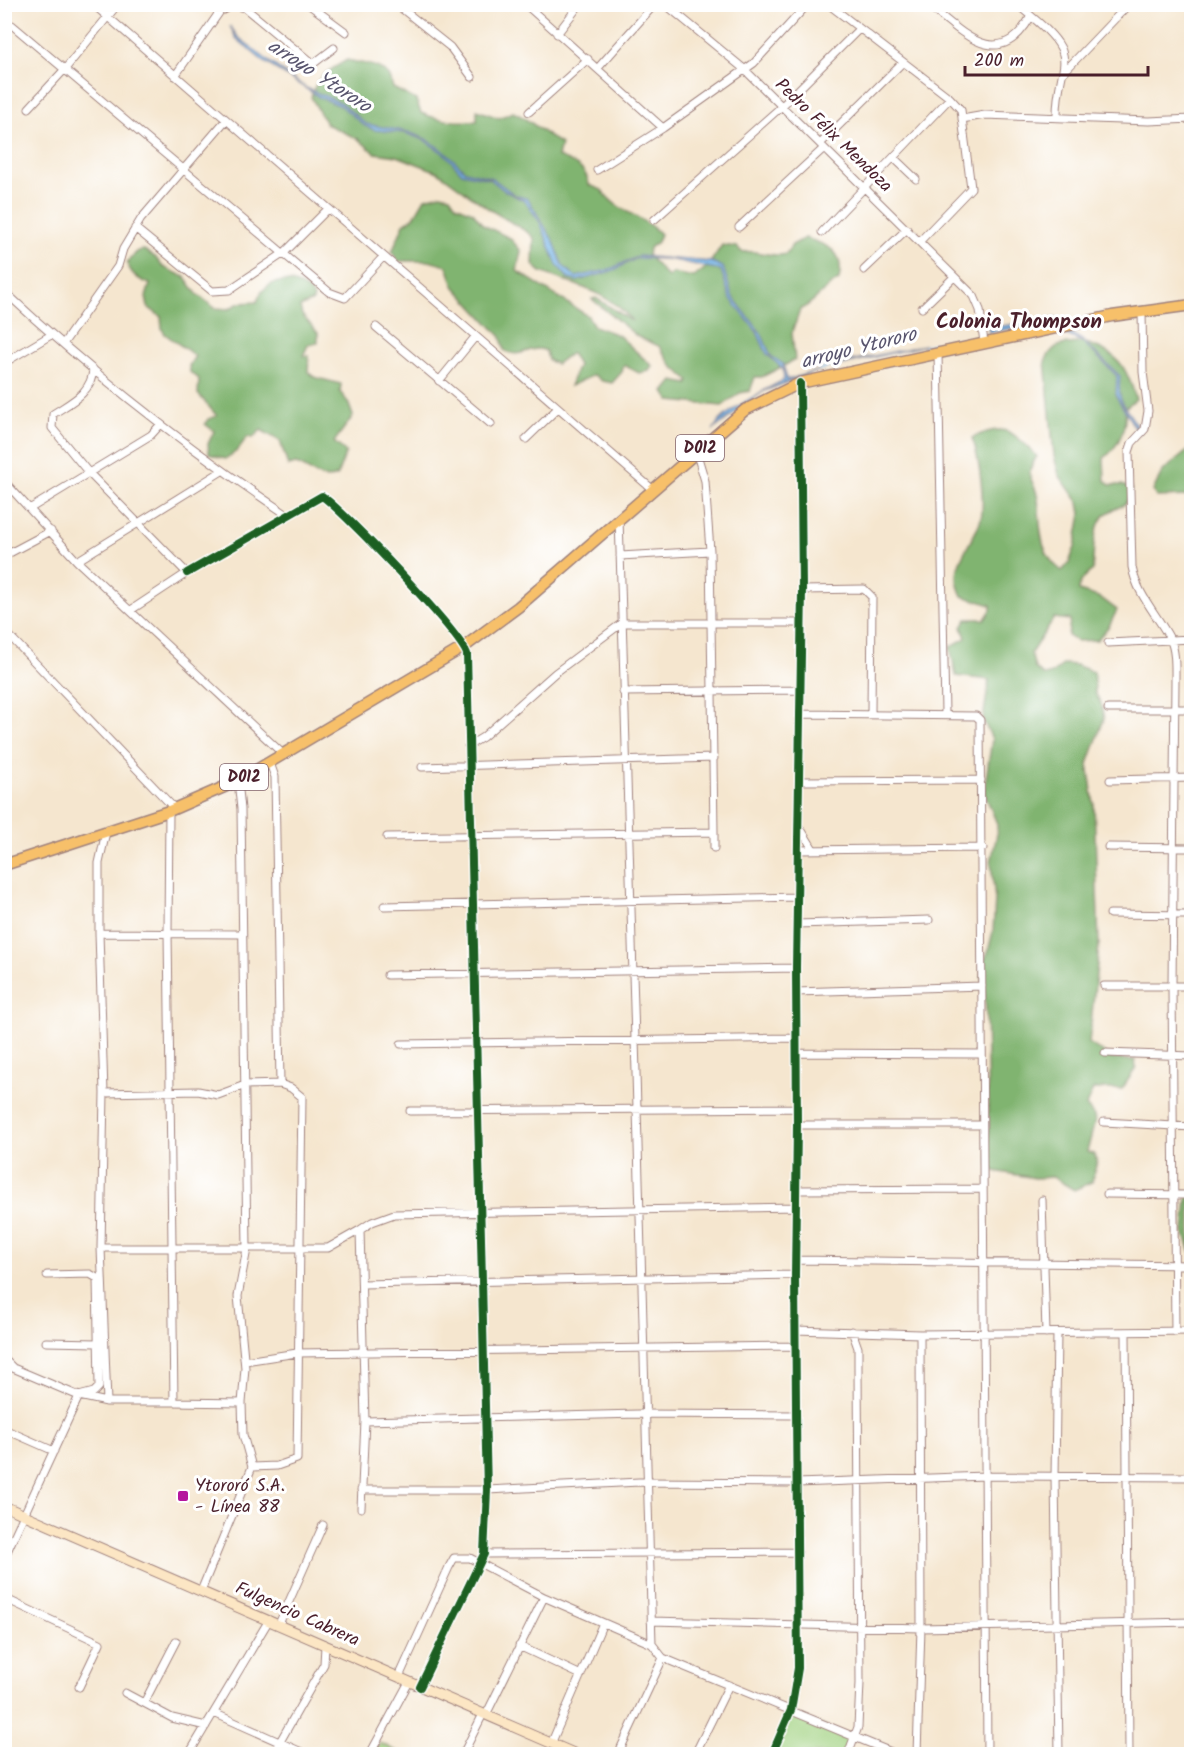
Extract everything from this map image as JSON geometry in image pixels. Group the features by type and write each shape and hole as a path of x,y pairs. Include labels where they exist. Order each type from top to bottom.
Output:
{"main road":[{"name":"D012","path":"4,865 172,810 238,781 464,647 518,607 744,410 800,383 1063,326 1191,305"},
{"name":"Fulgencio Cabrera","path":"4,1506 279,1624 554,1748 576,1755"}],"street":[{"path":"93,4 225,121 652,489"},
{"path":"29,108 65,69 118,4"},
{"path":"308,4 345,32"},
{"path":"396,4 450,47 472,77"},
{"path":"525,4 663,128"},
{"path":"557,34 580,4"},
{"path":"598,68 655,4"},
{"name":"Pedro Félix Mendoza","path":"664,4 744,69 974,297 980,310 984,344"},
{"path":"597,170 663,128 754,63 808,4"},
{"path":"828,4 858,30 950,98 961,110 971,188 920,241"},
{"path":"927,4 975,42 984,44 1013,40 1021,35 1031,16"},
{"path":"1017,4 1061,45 1064,72 1057,117"},
{"path":"1064,72 1129,4"},
{"path":"175,76 223,7 233,5 245,8 313,64 334,48"},
{"path":"12,25 329,292 345,298 383,257"},
{"path":"654,220 782,106 858,30"},
{"path":"529,112 588,59"},
{"path":"739,227 903,63"},
{"path":"822,232 950,98"},
{"path":"962,119 985,115 1191,119"},
{"path":"63,344 118,266 123,249 135,228 225,121"},
{"path":"894,158 916,179"},
{"path":"135,228 185,270 216,292 229,290 284,253 328,209"},
{"path":"864,270 907,229"},
{"path":"922,308 954,276"},
{"path":"4,291 51,335 161,424 222,471 286,514"},
{"path":"1142,312 1143,372 1148,411 1144,429 1132,443 1129,452 1132,567 1134,579 1170,640 1174,655 1176,778 1172,986 1175,1332"},
{"path":"376,327 491,424"},
{"path":"4,363 51,335"},
{"path":"439,381 475,337"},
{"path":"938,353 945,713"},
{"path":"93,369 92,378 84,392 53,414 51,424 88,472 187,573"},
{"path":"772,1755 791,1710 797,1683 795,1275 796,968 802,590 800,383"},
{"path":"526,439 558,408"},
{"path":"31,508 151,435 161,424"},
{"path":"696,451 705,481 710,551 714,848"},
{"path":"77,561 222,471"},
{"path":"4,481 77,561 284,755"},
{"path":"131,610 187,573 320,496 325,497 391,565 464,647 467,654 474,1044 487,1490 484,1554 420,1687"},
{"path":"619,518 633,1039 646,1346 648,1554 652,1644"},
{"path":"4,556 51,531"},
{"path":"620,556 710,551"},
{"path":"802,590 864,589 872,597 871,713"},
{"path":"468,746 483,737 555,673 622,624 800,623"},
{"path":"4,630 172,810 168,932 174,1402"},
{"path":"1108,643 1191,639"},
{"path":"623,692 800,690"},
{"path":"1108,709 1191,709"},
{"path":"800,714 945,713 979,717 982,848 980,1054 984,1264 982,1332 987,1755"},
{"path":"422,767 714,758"},
{"path":"270,763 275,777 280,1084"},
{"path":"1110,780 1191,778"},
{"path":"800,781 981,780"},
{"path":"201,1591 252,1467 243,1435 242,1403 245,1361 238,1296 247,1249 242,809 238,781"},
{"path":"798,823 813,849"},
{"path":"106,832 99,863 104,1093 101,1248 106,1402"},
{"path":"387,837 714,832"},
{"path":"1108,847 1191,848"},
{"path":"798,850 982,848"},
{"path":"384,906 797,897"},
{"path":"1110,914 1191,915"},
{"path":"797,924 929,920"},
{"path":"99,933 242,934"},
{"path":"387,975 796,968"},
{"path":"796,992 982,986"},
{"path":"1104,986 1191,986"},
{"path":"401,1044 796,1038"},
{"path":"796,1053 980,1054"},
{"path":"1105,1053 1191,1056"},
{"path":"104,1093 198,1091 218,1095 245,1085 280,1084 302,1096 298,1248 297,1459 277,1466 252,1467"},
{"path":"410,1111 477,1113 636,1108 797,1108"},
{"path":"1104,1122 1191,1127"},
{"path":"797,1125 981,1125"},
{"path":"797,1190 983,1188"},
{"path":"1107,1194 1191,1196"},
{"path":"1042,1200 1042,1265 1046,1333"},
{"path":"101,1248 172,1250 328,1248 372,1221 394,1214 796,1207"},
{"path":"360,1230 365,1420 361,1508"},
{"path":"796,1260 1042,1265 1191,1265"},
{"path":"47,1275 84,1274 96,1277 99,1388 94,1392 79,1396"},
{"path":"362,1284 795,1275"},
{"path":"796,1330 920,1334 1191,1331"},
{"path":"849,1755 856,1737 860,1713 858,1348 852,1331"},
{"path":"858,1348 866,1332"},
{"path":"1126,1332 1129,1755"},
{"path":"1057,1333 1055,1477 1059,1755"},
{"path":"917,1755 921,1628 920,1334"},
{"path":"46,1342 98,1342"},
{"path":"245,1361 297,1353 482,1352 646,1346 795,1346"},
{"path":"4,1359 13,1368 79,1396 106,1402 242,1403"},
{"path":"4,1558 79,1396"},
{"path":"365,1420 646,1414 796,1415"},
{"path":"4,1429 54,1451"},
{"path":"361,1490 487,1490 648,1482 797,1483 985,1476 1191,1477"},
{"path":"279,1624 323,1524"},
{"path":"484,1554 798,1552"},
{"path":"399,1677 452,1561 459,1557 470,1558 544,1597 652,1644 663,1658 896,1755"},
{"path":"463,1755 544,1597"},
{"path":"4,1598 100,1643 79,1687"},
{"path":"189,1755 269,1620"},
{"path":"651,1621 798,1623 921,1628 1191,1622"},
{"path":"554,1748 603,1623"},
{"path":"144,1703 176,1641"},
{"path":"273,1755 322,1670 327,1655 326,1646"},
{"path":"519,1646 581,1675"},
{"path":"618,1755 663,1658"},
{"path":"370,1755 409,1682"},
{"path":"695,1755 729,1685"},
{"path":"126,1693 172,1718 206,1726"},
{"path":"214,1713 306,1755"}],"green space":[{"path":"347,60 382,69 387,74 393,88 416,100 421,113 428,116 449,120 477,121 477,110 499,118 513,112 526,119 561,144 558,157 582,170 589,185 602,190 622,209 646,222 660,234 657,242 649,248 648,256 668,277 673,273 694,277 708,266 722,245 737,247 742,252 780,255 786,254 792,245 805,238 834,251 840,262 839,280 800,310 792,333 795,360 762,377 755,377 750,391 740,393 722,406 670,401 664,392 673,381 688,384 689,380 672,366 659,346 638,337 592,299 596,298 632,321 614,303 591,291 541,272 533,265 534,238 529,233 489,209 438,172 397,156 375,153 358,139 326,124 311,97 313,90 316,83 329,71"},
{"path":"441,194 450,196 456,205 473,212 483,225 510,238 521,251 517,271 588,316 594,326 618,335 652,366 649,371 639,373 624,365 622,372 612,383 602,381 594,375 570,386 578,365 571,353 556,364 548,360 546,351 541,349 515,354 504,350 501,337 454,286 447,266 429,261 398,261 392,252 404,224 414,217 425,198"},
{"path":"144,250 155,257 163,267 185,277 197,294 215,308 229,309 239,303 257,302 267,287 283,282 300,285 314,297 313,301 300,307 302,315 318,333 318,343 308,345 303,356 309,356 308,372 314,377 341,384 340,392 348,402 353,416 334,442 346,452 337,476 325,478 296,464 288,466 280,441 261,430 253,438 247,437 237,451 225,459 209,454 208,444 214,431 205,424 208,419 217,416 198,394 199,379 190,372 189,366 195,356 165,334 161,317 148,307 146,297 150,284 135,276 127,262 138,251"},
{"path":"1083,342 1105,351 1119,362 1124,368 1136,399 1125,408 1125,422 1121,436 1104,458 1105,480 1110,485 1122,485 1132,489 1130,496 1125,504 1106,514 1098,525 1093,570 1083,579 1079,587 1079,591 1101,598 1117,610 1109,626 1097,640 1077,641 1068,636 1070,620 1054,618 1031,653 1035,668 1043,675 1050,675 1064,664 1076,665 1094,672 1095,693 1101,703 1104,719 1088,764 1094,804 1099,945 1089,1043 1113,1059 1135,1060 1136,1068 1122,1089 1093,1089 1086,1106 1095,1121 1087,1152 1094,1154 1097,1161 1092,1182 1074,1190 1053,1177 1035,1178 994,1171 989,1164 986,1010 981,967 988,952 993,931 995,900 991,862 997,824 984,792 992,739 983,720 989,680 956,676 950,647 966,638 962,627 967,619 985,619 991,610 991,605 962,596 958,585 958,566 976,532 982,514 981,480 972,438 993,430 1001,430 1014,435 1037,456 1030,475 1038,499 1044,547 1054,564 1062,571 1069,563 1075,547 1081,514 1079,503 1059,475 1054,456 1045,361 1056,347"},
{"path":"1191,448 1191,496 1156,497 1153,491 1162,472"},
{"path":"1191,1194 1191,1252 1184,1232 1187,1198"},
{"path":"791,1713 852,1738 844,1754 775,1754"},
{"path":"380,1743 403,1754 373,1754"}],"water":[{"path":"230,26 238,37 267,60 306,88 341,103 366,124 408,132 426,139 448,154 465,171 492,178 515,195 528,199 554,242 563,266 576,277 608,270 639,256 712,262 723,267 732,296 761,333 771,356 783,364 787,380 820,370 764,391 714,429 734,409 756,395 784,380 783,369 767,354 757,332 730,298 721,270 668,259 637,258 612,271 577,281 569,279 557,265 540,222 525,201 505,191 490,179 462,173 446,155 424,140 405,133 375,130 365,126 341,106 319,97 263,61 236,38"},
{"path":"1057,318 1057,322 989,332 988,328"},
{"path":"1064,330 1082,340 1120,376 1121,401 1140,432 1138,433 1116,396 1117,376 1083,342 1059,332"},
{"path":"925,345 833,367 832,365"}],"waterway":[{"name":"arroyo Ytororo","path":"925,346 935,343"},
{"name":"arroyo Ytororo","path":"819,370 832,366"}],"cycle path":[{"path":"772,1754 791,1710 798,1668 795,1275 796,968 802,590 800,383"},
{"path":"187,573 322,496 353,524 400,573 460,642 467,654 487,1490 484,1554 420,1687"}],"place":[{"name":"Ytororó S.A. - Línea 88","path":"183,1496"}],"district":[{"name":"Colonia Thompson","path":"1019,322"}]}
